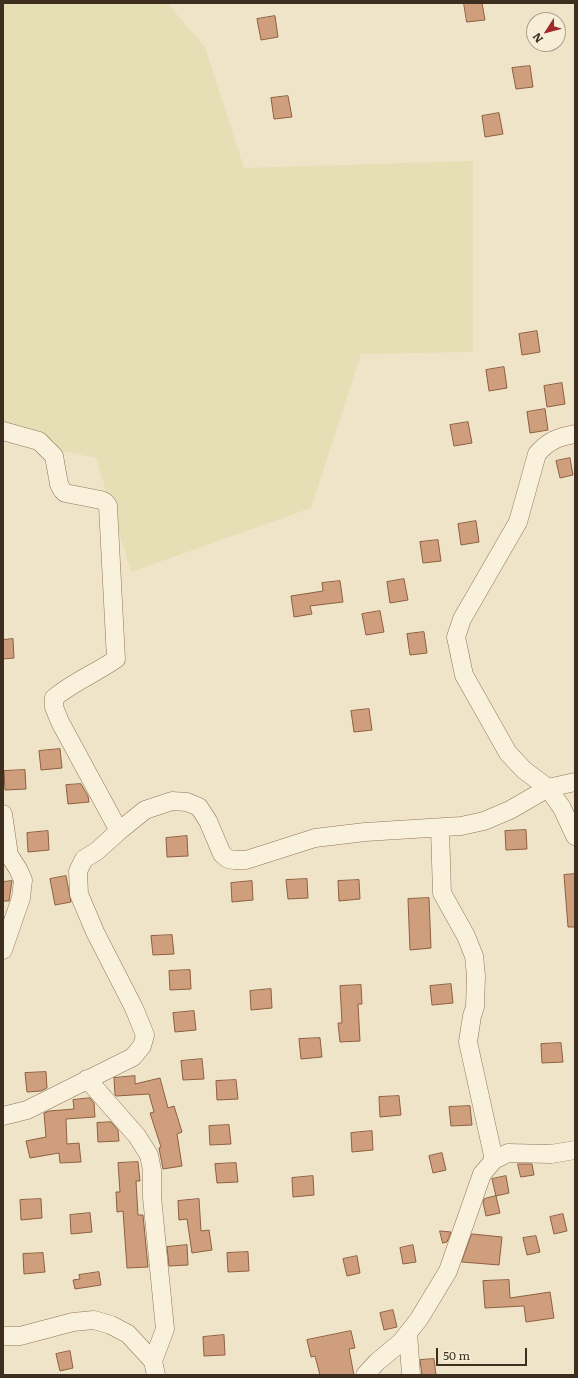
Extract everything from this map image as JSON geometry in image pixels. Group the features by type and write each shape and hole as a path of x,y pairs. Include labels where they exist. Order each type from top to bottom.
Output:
{"street":[{"path":"3,431 39,441 54,456 59,484 65,493 101,500 108,506 116,659 102,669 61,692 54,698 54,707 60,722 119,831"},
{"path":"575,434 560,437 544,446 537,454 518,522 462,619 456,637 464,675 508,753 524,770 548,788 562,808 575,836"},
{"path":"3,1116 26,1110 133,1057 142,1046 145,1035 134,1008 95,932 79,894 78,871 84,859 97,851 145,810 172,801 187,802 199,807 208,822 222,854 228,859 246,860 315,838 365,832 460,826 484,821 510,810 548,788 575,782"},
{"path":"3,814 9,855 23,880 21,898 3,950"},
{"path":"440,828 442,893 466,936 474,956 476,976 476,1007 472,1016 468,1042 494,1160"},
{"path":"87,1079 137,1136 149,1155 152,1170 152,1198 165,1329 154,1368"},
{"path":"365,1375 377,1362 401,1342 419,1319 448,1271 482,1174 494,1160 508,1153 551,1154 575,1150"},
{"path":"3,1336 20,1336 73,1322 94,1320 111,1325 128,1334 154,1368"},
{"path":"408,1333 411,1375"}],"shaded area":[{"path":"3,3 167,3 205,47 244,168 473,161 473,352 361,354 311,508 131,572 96,458 3,439"}],"building":[{"path":"464,3 482,3 485,20 467,22"},
{"path":"275,16 278,37 261,40 257,19"},
{"path":"530,66 533,87 516,89 512,68"},
{"path":"288,96 292,117 274,119 271,98"},
{"path":"499,113 503,134 485,137 482,116"},
{"path":"537,331 540,352 522,355 519,334"},
{"path":"504,367 507,388 489,391 486,370"},
{"path":"562,383 565,404 547,407 544,386"},
{"path":"545,409 548,430 530,433 527,412"},
{"path":"468,422 472,443 454,446 450,425"},
{"path":"570,458 573,475 560,478 556,461"},
{"path":"476,521 479,542 461,545 458,524"},
{"path":"438,540 441,561 423,563 420,542"},
{"path":"404,579 408,600 390,603 387,582"},
{"path":"340,581 343,602 310,606 312,614 294,617 291,596 323,591 322,583"},
{"path":"380,611 384,632 366,635 362,614"},
{"path":"424,632 427,653 410,655 407,634"},
{"path":"13,639 14,658 3,659 3,640"},
{"path":"369,709 372,730 354,732 351,711"},
{"path":"60,749 62,768 41,770 39,751"},
{"path":"25,770 26,789 5,790 4,771"},
{"path":"81,784 88,796 89,802 68,804 66,785"},
{"path":"526,830 527,849 506,850 505,831"},
{"path":"48,831 49,850 28,852 27,833"},
{"path":"187,836 188,856 167,857 166,838"},
{"path":"575,874 575,927 568,927 564,875"},
{"path":"66,876 71,902 55,905 50,879"},
{"path":"307,879 308,898 288,899 286,880"},
{"path":"359,880 360,899 339,901 338,881"},
{"path":"12,881 9,901 3,901 3,882"},
{"path":"252,881 253,900 232,902 231,883"},
{"path":"429,898 431,948 410,950 408,899"},
{"path":"172,935 174,954 153,955 151,936"},
{"path":"190,970 191,989 170,990 169,971"},
{"path":"451,984 453,1003 432,1005 430,986"},
{"path":"361,985 362,1004 358,1004 360,1041 340,1042 338,1023 342,1023 340,986"},
{"path":"271,989 272,1008 251,1010 250,991"},
{"path":"194,1011 196,1030 175,1032 173,1013"},
{"path":"320,1038 322,1057 301,1059 299,1039"},
{"path":"561,1043 563,1062 542,1063 541,1044"},
{"path":"202,1059 204,1079 183,1080 181,1061"},
{"path":"46,1072 47,1088 41,1091 27,1092 25,1073"},
{"path":"135,1076 135,1084 160,1078 168,1108 174,1106 182,1132 177,1134 182,1166 163,1169 159,1148 161,1147 150,1113 154,1112 149,1094 115,1095 114,1078"},
{"path":"236,1080 238,1099 217,1100 216,1081"},
{"path":"399,1096 401,1115 380,1117 379,1097"},
{"path":"90,1098 94,1103 95,1117 66,1119 67,1144 79,1143 81,1162 60,1163 59,1153 30,1158 26,1141 46,1137 44,1113 49,1111 74,1109 73,1100"},
{"path":"470,1106 472,1125 451,1126 449,1107"},
{"path":"111,1122 118,1130 119,1141 98,1142 97,1123"},
{"path":"229,1125 231,1144 210,1145 209,1126"},
{"path":"372,1131 373,1150 352,1152 351,1133"},
{"path":"442,1153 446,1170 433,1173 429,1156"},
{"path":"138,1162 140,1181 136,1181 138,1215 143,1215 148,1267 127,1268 123,1211 117,1212 116,1192 120,1192 118,1163"},
{"path":"236,1163 238,1182 217,1183 215,1164"},
{"path":"518,1164 532,1164 534,1175 521,1177"},
{"path":"313,1176 314,1195 293,1197 292,1178"},
{"path":"506,1176 509,1193 496,1196 492,1179"},
{"path":"496,1196 500,1213 486,1216 483,1202 484,1199"},
{"path":"41,1199 42,1218 21,1220 20,1200"},
{"path":"199,1199 201,1231 209,1230 212,1250 192,1253 187,1219 179,1220 178,1201"},
{"path":"90,1213 92,1232 71,1234 70,1215"},
{"path":"563,1214 567,1231 554,1234 550,1217"},
{"path":"440,1231 451,1232 447,1242 443,1243"},
{"path":"472,1234 502,1237 499,1265 462,1262"},
{"path":"536,1236 540,1252 527,1255 523,1238"},
{"path":"187,1245 188,1265 169,1266 167,1247"},
{"path":"413,1245 416,1262 403,1264 400,1248"},
{"path":"248,1252 249,1271 228,1272 227,1253"},
{"path":"43,1253 45,1272 24,1274 23,1254"},
{"path":"357,1256 360,1273 347,1276 343,1259"},
{"path":"99,1272 101,1285 75,1289 73,1280 80,1279 79,1275"},
{"path":"509,1280 510,1298 550,1292 554,1318 526,1322 524,1306 485,1308 483,1281"},
{"path":"393,1310 397,1327 384,1330 380,1313"},
{"path":"351,1331 355,1348 349,1349 354,1375 320,1375 315,1356 311,1357 307,1340"},
{"path":"224,1335 225,1355 204,1356 203,1337"},
{"path":"70,1351 73,1368 60,1371 56,1354"},
{"path":"434,1359 436,1375 422,1375 420,1360"}]}
